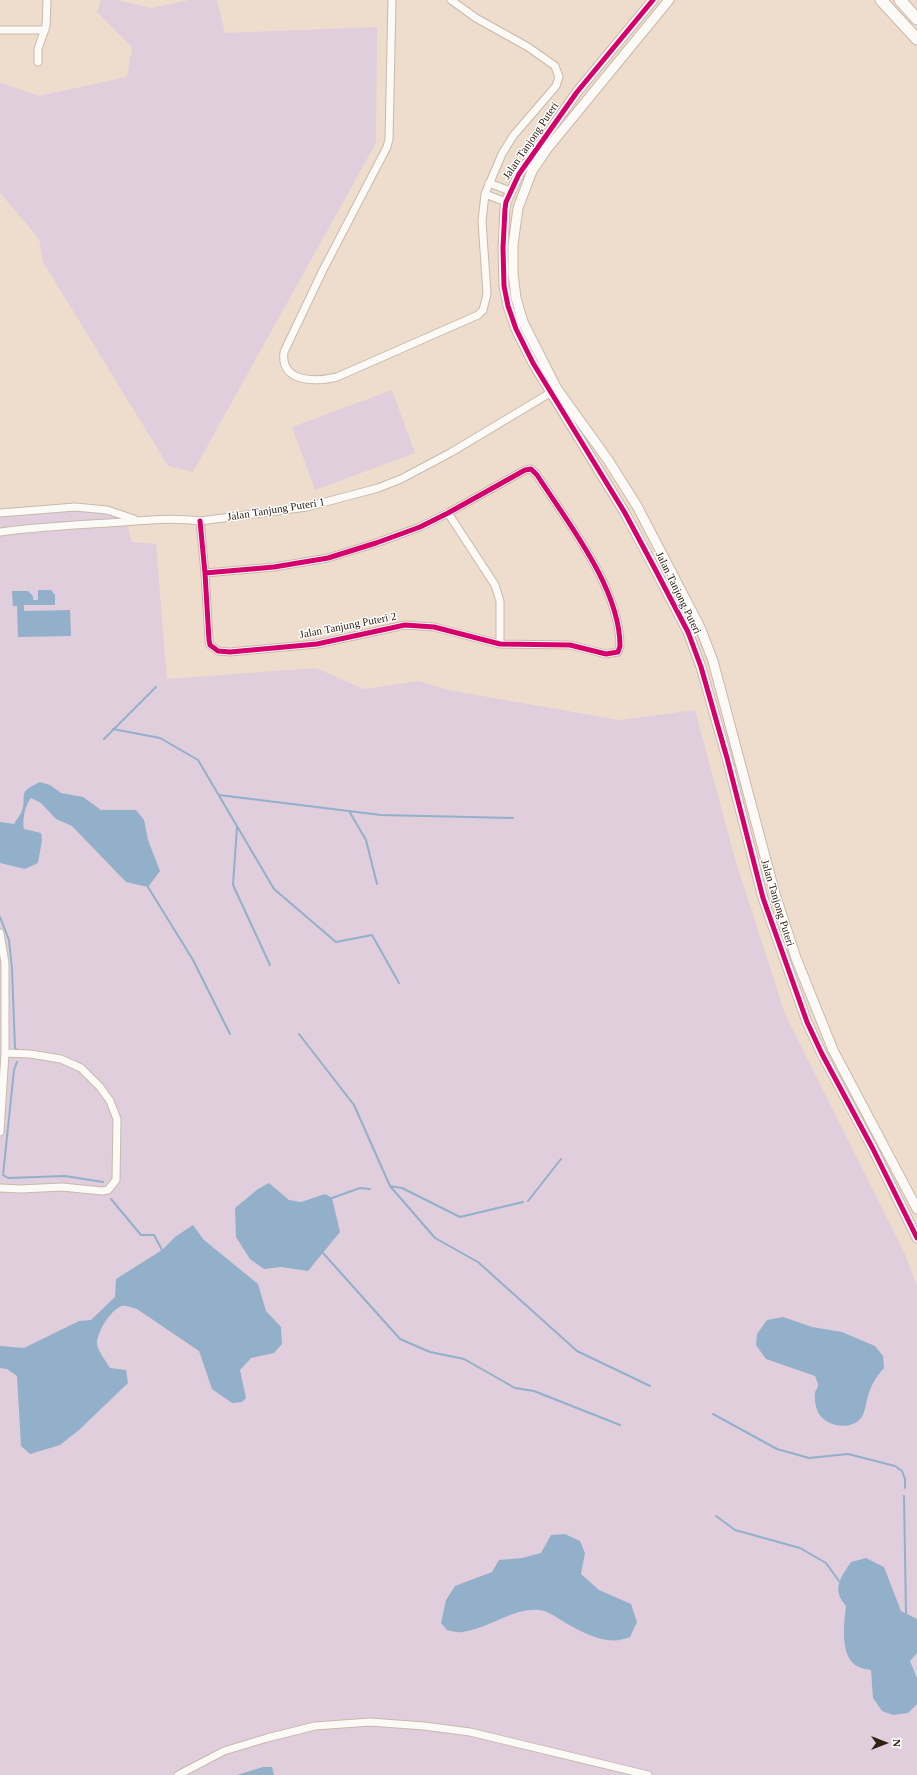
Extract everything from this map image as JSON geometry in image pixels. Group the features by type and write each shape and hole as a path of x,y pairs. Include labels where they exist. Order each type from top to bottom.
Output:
{"main road":[{"path":"881,0 917,39"},
{"path":"900,0 917,19"}],"street":[{"path":"38,62 38,49 45,30 47,0"},
{"path":"392,0 389,139 387,147 323,270 284,352 284,366 288,372 299,377 318,380 337,377 478,315 483,310 487,294 482,221 485,194 502,154 513,136 556,86 559,77 555,66 528,47 476,18 452,0"},
{"name":"Jalan Tanjong Puteri","path":"653,0 567,105 519,174 510,192 506,202 503,248 504,286 508,306 516,329 554,390 625,513 688,632 701,667 725,750 763,898 807,1022 917,1238"},
{"name":"Jalan Tanjong Puteri","path":"669,0 547,149 532,171 517,215 513,245 513,273 516,298 523,322 554,390 608,460 637,506 700,627 713,661 775,894 796,958 833,1050 917,1209"},
{"path":"0,30 45,30"},
{"path":"567,105 576,102 582,106"},
{"path":"489,183 510,192"},
{"path":"485,194 506,202"},
{"path":"504,286 510,284 513,273"},
{"name":"Jalan Tanjung Puteri 1","path":"0,532 25,528 142,521 186,519 200,521 307,507 356,494 401,479 450,454 554,390"},
{"name":"Jalan Tanjung Puteri 2","path":"200,521 209,640 210,645 218,651 230,652 317,644 405,625 434,627 500,644 570,645 606,654 618,652 620,640 615,611 605,584 584,548 534,471 531,469 525,470 448,513"},
{"path":"0,513 75,507 107,510 125,517 142,521"},
{"path":"205,573 274,567 328,558 420,527 448,513 495,585 500,601 500,644"},
{"path":"0,934 5,963 5,1053 0,1132"},
{"path":"0,1188 21,1189 62,1187 102,1192 108,1190 116,1180 117,1119 110,1101 100,1087 81,1068 62,1059 30,1054 5,1053"},
{"path":"178,1775 224,1751 267,1738 315,1726 370,1722 424,1726 470,1732 648,1775"}],"shaded area":[{"path":"101,0 116,0 152,8 189,0 217,0 225,33 377,27 376,143 193,472 168,466 43,262 39,239 0,193 0,82 38,96 127,77 132,47 97,12"},
{"path":"392,390 415,453 315,490 292,427"},
{"path":"75,507 125,517 132,542 156,544 167,679 316,668 364,689 419,681 448,690 619,720 695,710 735,859 785,1014 905,1254 917,1286 917,1775 0,1775 0,513"}],"water":[{"path":"38,590 51,590 55,595 55,605 24,605 24,611 70,610 71,636 18,637 17,606 13,606 12,591 28,591 33,596 33,600 38,600"},
{"path":"40,782 50,785 61,793 83,797 101,810 136,810 144,820 148,840 160,871 148,887 126,882 72,826 56,819 41,803 31,798 26,809 23,825 24,829 41,833 42,840 38,863 25,869 0,863 0,822 14,824 21,813 25,792 27,789"},
{"path":"269,1183 289,1200 301,1202 325,1194 332,1198 340,1232 308,1271 281,1267 264,1269 250,1259 236,1237 235,1208 258,1189"},
{"path":"193,1225 204,1240 258,1284 266,1311 281,1327 282,1344 274,1353 251,1358 240,1370 246,1398 242,1402 232,1403 212,1389 199,1351 137,1309 122,1306 113,1312 105,1322 99,1333 97,1346 110,1368 126,1370 128,1383 79,1430 60,1445 30,1454 21,1446 17,1376 7,1369 0,1368 0,1346 24,1348 79,1321 91,1320 115,1297 116,1279 162,1250 175,1237"},
{"path":"783,1317 812,1327 842,1332 875,1346 883,1356 884,1368 875,1379 871,1387 863,1415 854,1424 841,1426 835,1425 823,1419 816,1407 815,1392 818,1385 815,1376 766,1359 756,1345 757,1334 767,1320"},
{"path":"565,1534 580,1541 585,1553 581,1574 599,1590 631,1604 637,1622 630,1637 621,1640 604,1640 588,1634 549,1613 539,1610 519,1612 482,1627 460,1632 447,1630 441,1623 446,1600 455,1586 492,1572 499,1560 522,1558 541,1553 551,1535"},
{"path":"866,1558 884,1567 901,1611 917,1619 917,1653 910,1661 917,1678 917,1704 908,1713 893,1715 882,1711 873,1698 871,1670 860,1668 853,1663 848,1656 846,1649 844,1640 844,1622 846,1606 841,1600 839,1594 839,1583 851,1562"},
{"path":"263,1767 272,1767 274,1775 237,1775"}],"waterway":[{"path":"104,739 156,687"},
{"path":"113,729 160,738 198,760 274,889 336,942 372,935 399,983"},
{"path":"219,795 381,815 513,818"},
{"path":"349,811 366,840 377,884"},
{"path":"237,827 233,885 270,965"},
{"path":"148,887 193,960 230,1034"},
{"path":"0,917 9,940 12,969 15,1048 17,1050"},
{"path":"299,1034 354,1105 390,1186 435,1238 478,1262 577,1351 650,1386"},
{"path":"17,1062 14,1070 3,1175 8,1178 65,1176 103,1182"},
{"path":"528,1201 561,1159"},
{"path":"390,1186 402,1188 460,1217 523,1202"},
{"path":"332,1198 360,1188 370,1189"},
{"path":"111,1199 141,1235 154,1235 162,1250"},
{"path":"323,1253 400,1339 430,1352 464,1359 515,1388 534,1391 620,1425"},
{"path":"713,1414 777,1449 809,1458 848,1454 895,1466 902,1471 905,1479 905,1488"},
{"path":"904,1496 906,1613"},
{"path":"716,1516 735,1530 800,1548 826,1563 839,1581"}],"cycle path":[{"path":"653,0 577,92 519,174 506,202 505,209 503,248 504,286 508,306 516,329 533,363 625,513 688,632 701,667 727,758 763,898 807,1022 917,1238"},
{"path":"200,521 209,640 210,645 218,651 230,652 317,644 405,625 434,627 500,644 570,645 606,654 618,652 620,646 618,624 602,579 577,535 537,475 531,469 525,470 420,527 376,543 328,558 274,567 205,573"}]}
